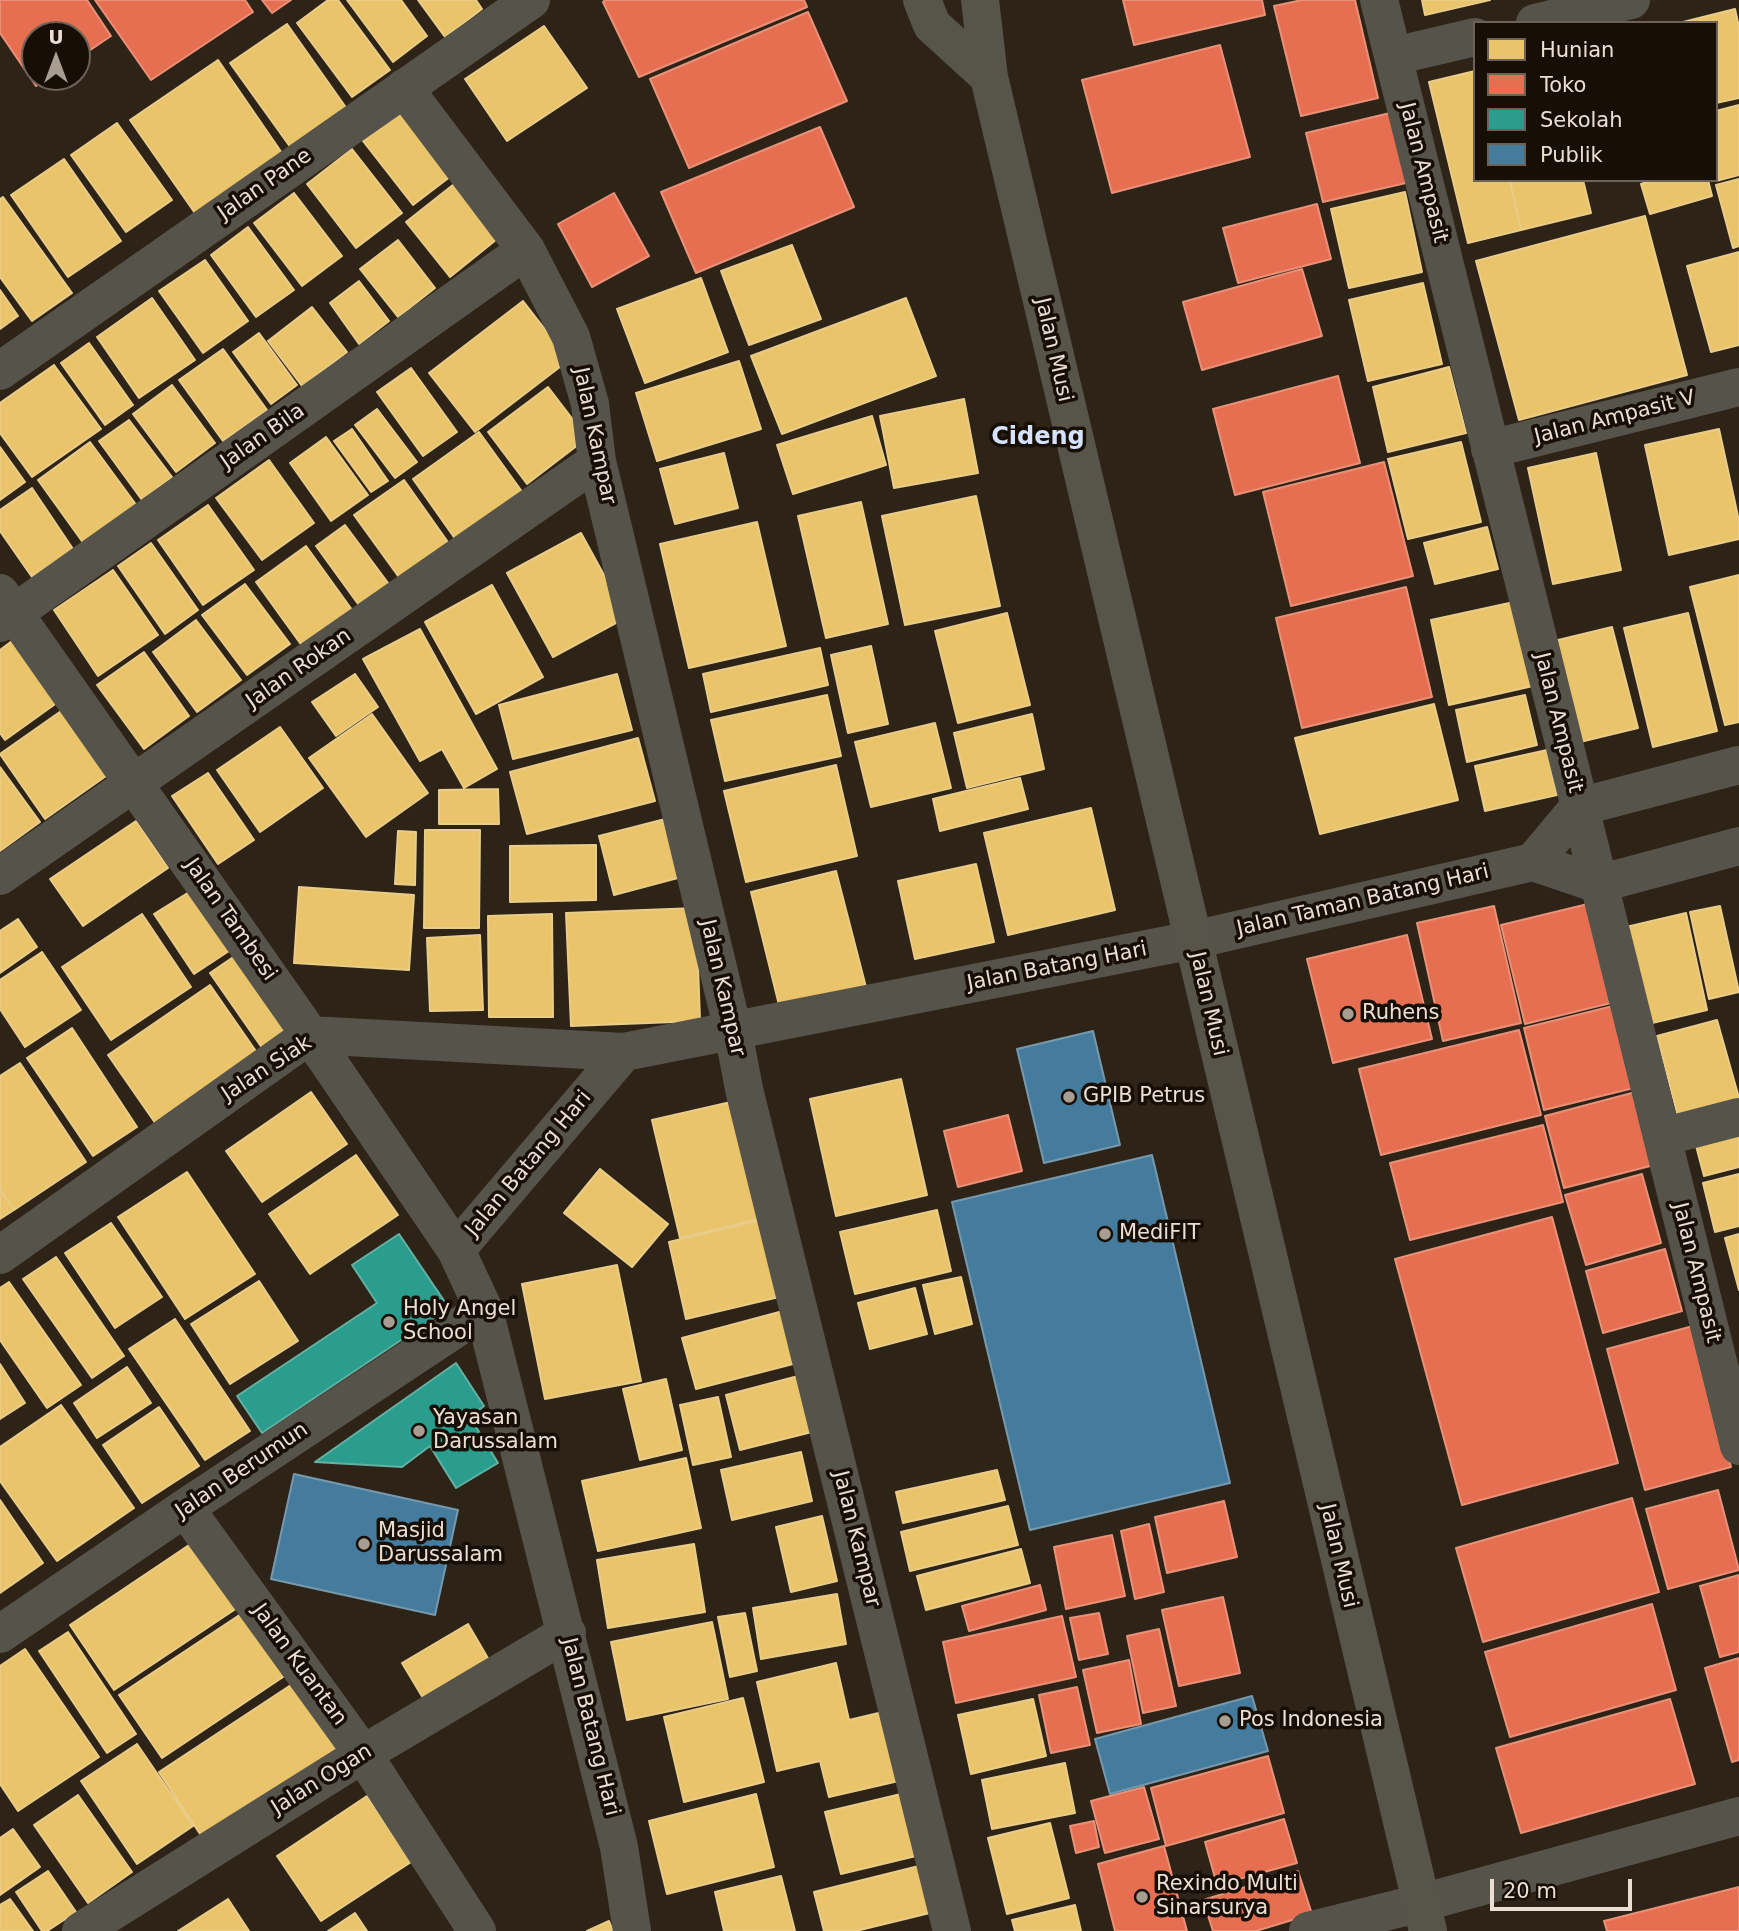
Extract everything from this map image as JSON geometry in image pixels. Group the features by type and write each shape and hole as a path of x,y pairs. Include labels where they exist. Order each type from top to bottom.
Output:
{"street":[{"name":"Jalan Pane","path":"0,371 531,0"},
{"path":"922,0 932,25 989,77"},
{"name":"Jalan Musi","path":"980,0 989,77 1176,943 1424,1917"},
{"name":"Jalan Ampasit","path":"1379,0 1662,1137 1726,1341 1739,1446"},
{"path":"1543,21 1631,0"},
{"path":"1394,56 1473,37"},
{"name":"Jalan Kampar","path":"404,88 526,250 571,337 590,404 597,461 733,1031 744,1089 952,1931"},
{"name":"Jalan Bila","path":"5,610 526,250"},
{"name":"Jalan Ampasit V","path":"1490,449 1739,387"},
{"name":"Jalan Rokan","path":"0,876 597,461"},
{"name":"Jalan Tambesi","path":"5,610 134,784 310,1035 456,1250"},
{"path":"1739,765 1579,807 1533,862 1598,884 1739,846"},
{"name":"Jalan Taman Batang Hari","path":"1176,943 1533,862"},
{"name":"Jalan Batang Hari","path":"632,1931 619,1847 485,1310 456,1250 624,1052 1176,943"},
{"name":"Jalan Siak","path":"0,1255 310,1035 624,1052"},
{"path":"1662,1137 1739,1117"},
{"name":"Jalan Berumun","path":"0,1634 485,1310"},
{"name":"Jalan Kuantan","path":"185,1508 362,1754 477,1931"},
{"name":"Jalan Ogan","path":"81,1931 362,1754 567,1633"},
{"path":"1308,1931 1424,1917 1739,1816"}],"building: Hunian":[{"path":"328,0 338,0 390,70 352,97 297,23"},
{"path":"347,0 401,0 427,36 393,62"},
{"path":"418,0 476,0 482,9 445,37"},
{"path":"1422,0 1490,0 1425,15"},
{"path":"1735,9 1739,27 1739,98 1718,103 1718,21 1687,21"},
{"path":"287,24 347,109 291,148 230,63"},
{"path":"544,26 587,88 507,141 465,79"},
{"path":"218,60 284,156 197,216 130,120"},
{"path":"1473,71 1473,182 1510,182 1521,230 1468,243 1429,82"},
{"path":"1739,105 1739,175 1718,180 1718,110"},
{"path":"405,109 455,173 413,205 363,141"},
{"path":"117,123 172,200 126,232 71,155"},
{"path":"352,149 402,213 356,248 307,184"},
{"path":"64,159 121,241 68,277 11,195"},
{"path":"463,177 507,231 450,277 406,222"},
{"path":"1739,179 1739,246 1733,248 1716,185"},
{"path":"1510,182 1583,182 1591,213 1521,230"},
{"path":"1708,182 1712,196 1650,214 1641,184"},
{"path":"1405,192 1422,272 1349,288 1331,209"},
{"path":"294,193 342,256 302,286 254,223"},
{"path":"3,197 72,293 32,321 0,277 0,199"},
{"path":"1645,216 1687,375 1519,420 1476,261"},
{"path":"248,227 294,290 256,317 211,255"},
{"path":"398,240 435,288 398,317 360,269"},
{"path":"792,245 821,319 749,345 721,271"},
{"path":"1739,252 1739,345 1711,352 1687,266"},
{"path":"205,260 248,321 203,353 159,291"},
{"path":"701,278 728,352 645,383 617,309"},
{"path":"359,281 389,321 359,344 330,303"},
{"path":"1423,283 1442,364 1368,381 1349,300"},
{"path":"0,290 18,316 0,329"},
{"path":"152,298 195,360 139,398 97,337"},
{"path":"906,298 936,376 782,434 751,356"},
{"path":"523,301 569,360 475,432 429,373"},
{"path":"312,307 347,352 302,386 268,341"},
{"path":"259,333 297,385 271,404 233,352"},
{"path":"89,343 133,405 105,425 61,363"},
{"path":"223,349 267,410 223,441 179,380"},
{"path":"739,361 761,429 657,461 636,393"},
{"path":"54,365 101,429 32,477 0,433 0,403"},
{"path":"1449,367 1466,433 1388,452 1373,387"},
{"path":"411,368 457,432 423,456 377,392"},
{"path":"172,385 215,443 176,472 133,414"},
{"path":"548,387 587,438 527,484 488,432"},
{"path":"964,399 978,473 894,488 880,416"},
{"path":"377,409 417,462 395,478 355,425"},
{"path":"872,416 886,465 793,494 777,445"},
{"path":"129,420 172,477 142,500 99,441"},
{"path":"352,429 388,481 371,492 334,441"},
{"path":"1719,429 1739,521 1739,539 1669,555 1645,445"},
{"path":"479,432 523,493 456,540 413,479"},
{"path":"326,437 368,495 331,521 290,463"},
{"path":"90,442 137,506 84,544 38,480"},
{"path":"1461,442 1481,522 1408,539 1388,459"},
{"path":"0,447 25,482 0,500"},
{"path":"724,453 738,508 675,524 660,469"},
{"path":"1596,453 1621,570 1553,584 1528,468"},
{"path":"269,460 314,523 262,560 216,498"},
{"path":"404,480 450,545 401,580 354,515"},
{"path":"32,488 73,549 32,577 0,531 0,510"},
{"path":"976,496 1000,606 905,625 882,516"},
{"path":"861,502 888,624 826,638 798,516"},
{"path":"208,505 254,570 203,605 158,540"},
{"path":"757,522 786,646 689,668 660,544"},
{"path":"345,525 391,587 361,608 316,546"},
{"path":"1487,527 1498,569 1435,584 1424,543"},
{"path":"581,533 627,617 553,657 507,573"},
{"path":"151,543 198,610 165,634 118,566"},
{"path":"306,546 355,614 305,650 256,582"},
{"path":"113,570 158,635 98,676 54,610"},
{"path":"1739,575 1739,722 1725,725 1690,587"},
{"path":"245,584 290,644 247,675 202,615"},
{"path":"492,585 543,677 476,714 425,622"},
{"path":"1514,602 1533,686 1449,705 1431,620"},
{"path":"1007,613 1030,705 958,723 935,631"},
{"path":"1688,613 1717,731 1653,747 1624,628"},
{"path":"196,620 241,680 197,712 153,652"},
{"path":"1612,627 1638,728 1580,742 1554,641"},
{"path":"420,629 497,769 464,788 442,749 420,761 363,659"},
{"path":"20,635 65,697 5,740 0,733 0,650"},
{"path":"871,646 888,724 848,733 831,655"},
{"path":"820,648 828,685 711,712 703,674"},
{"path":"144,652 189,716 144,749 97,685"},
{"path":"355,674 378,707 336,736 312,702"},
{"path":"617,674 632,730 513,759 499,705"},
{"path":"827,695 841,756 725,781 711,720"},
{"path":"1525,695 1537,745 1467,762 1456,710"},
{"path":"1434,704 1458,800 1320,834 1295,738"},
{"path":"64,709 109,774 45,819 0,754"},
{"path":"372,714 428,793 366,837 309,758"},
{"path":"1032,714 1044,769 967,788 954,733"},
{"path":"935,723 951,788 871,807 855,742"},
{"path":"280,727 323,788 260,832 217,770"},
{"path":"638,738 655,801 527,834 510,772"},
{"path":"1547,750 1557,795 1485,811 1475,766"},
{"path":"836,765 857,856 746,882 724,791"},
{"path":"0,767 40,822 0,851"},
{"path":"208,773 254,840 218,864 172,796"},
{"path":"1020,778 1028,809 940,831 933,799"},
{"path":"498,789 499,824 439,824 439,790"},
{"path":"1091,808 1115,910 1008,935 984,833"},
{"path":"673,817 689,875 614,895 599,836"},
{"path":"136,821 168,868 83,926 50,879"},
{"path":"425,830 480,830 479,928 424,928"},
{"path":"398,831 416,832 415,885 395,884"},
{"path":"596,845 596,900 510,902 510,846"},
{"path":"976,864 994,942 915,959 898,881"},
{"path":"836,871 868,995 782,1017 751,892"},
{"path":"299,887 414,895 409,970 294,963"},
{"path":"194,889 232,949 194,974 154,914"},
{"path":"1720,906 1739,992 1709,999 1690,912"},
{"path":"696,908 700,1021 571,1026 566,913"},
{"path":"1686,913 1707,1010 1648,1024 1626,927"},
{"path":"142,914 191,987 111,1040 62,967"},
{"path":"552,914 553,1017 489,1017 488,916"},
{"path":"18,919 37,947 0,973 0,931"},
{"path":"480,935 483,1010 430,1011 427,938"},
{"path":"245,949 302,1031 267,1055 210,973"},
{"path":"42,952 81,1010 25,1047 0,1009 0,980"},
{"path":"210,985 260,1057 158,1127 108,1055"},
{"path":"1717,1020 1739,1098 1679,1120 1657,1036"},
{"path":"72,1028 137,1127 93,1156 27,1058"},
{"path":"20,1063 86,1162 14,1210 0,1189 0,1076"},
{"path":"901,1079 927,1195 836,1216 810,1099"},
{"path":"311,1092 347,1144 262,1202 226,1151"},
{"path":"744,1099 772,1216 680,1238 652,1120"},
{"path":"1739,1129 1739,1167 1704,1176 1695,1142"},
{"path":"356,1155 398,1215 310,1274 269,1214"},
{"path":"600,1169 668,1224 632,1267 564,1213"},
{"path":"187,1172 255,1274 185,1319 118,1217"},
{"path":"1739,1174 1739,1226 1715,1232 1703,1183"},
{"path":"0,1189 14,1210 0,1219"},
{"path":"937,1210 951,1271 855,1294 840,1232"},
{"path":"761,1220 779,1297 686,1319 669,1242"},
{"path":"111,1223 162,1297 115,1328 65,1253"},
{"path":"1739,1234 1739,1290 1725,1238"},
{"path":"56,1257 124,1356 92,1378 23,1279"},
{"path":"617,1265 641,1381 545,1399 522,1284"},
{"path":"961,1277 972,1324 935,1334 923,1285"},
{"path":"259,1281 298,1341 230,1384 191,1324"},
{"path":"9,1282 81,1385 47,1408 0,1340 0,1288"},
{"path":"915,1288 927,1334 870,1349 858,1303"},
{"path":"783,1311 797,1363 696,1389 682,1338"},
{"path":"175,1319 250,1431 205,1460 129,1349"},
{"path":"0,1364 25,1403 0,1419"},
{"path":"127,1367 151,1403 97,1438 74,1403"},
{"path":"802,1375 816,1431 740,1450 726,1395"},
{"path":"666,1379 682,1450 640,1460 623,1389"},
{"path":"718,1397 731,1457 693,1465 680,1405"},
{"path":"61,1405 134,1508 57,1561 0,1481 0,1447"},
{"path":"159,1407 199,1466 142,1503 103,1445"},
{"path":"801,1452 812,1501 732,1520 721,1470"},
{"path":"686,1458 701,1528 598,1551 582,1481"},
{"path":"997,1470 1005,1500 903,1523 896,1492"},
{"path":"0,1500 43,1563 0,1593"},
{"path":"1008,1506 1018,1545 910,1571 901,1532"},
{"path":"822,1516 837,1581 791,1592 776,1527"},
{"path":"198,1539 243,1604 114,1690 70,1625"},
{"path":"694,1544 705,1612 608,1628 597,1560"},
{"path":"1021,1549 1030,1583 926,1610 917,1576"},
{"path":"837,1594 846,1644 761,1659 753,1608"},
{"path":"253,1606 295,1669 162,1758 119,1695"},
{"path":"745,1613 757,1671 730,1677 718,1617"},
{"path":"712,1622 728,1699 627,1720 611,1642"},
{"path":"468,1624 489,1660 423,1698 402,1663"},
{"path":"68,1632 136,1734 107,1753 39,1651"},
{"path":"25,1649 99,1757 18,1811 0,1784 0,1666"},
{"path":"836,1663 849,1720 887,1711 903,1780 829,1797 820,1761 777,1771 757,1682"},
{"path":"300,1679 350,1754 208,1846 159,1772"},
{"path":"743,1698 764,1782 684,1802 664,1717"},
{"path":"1033,1699 1046,1756 971,1774 958,1715"},
{"path":"137,1744 193,1826 137,1864 81,1781"},
{"path":"1065,1763 1075,1813 992,1829 982,1780"},
{"path":"756,1794 774,1867 667,1894 649,1821"},
{"path":"901,1794 916,1856 841,1874 825,1812"},
{"path":"78,1795 132,1872 88,1903 34,1825"},
{"path":"367,1796 411,1862 321,1921 277,1856"},
{"path":"1050,1823 1069,1898 1007,1914 988,1838"},
{"path":"13,1829 40,1867 0,1895 0,1838"},
{"path":"927,1864 938,1911 856,1931 824,1931 814,1892"},
{"path":"48,1871 76,1912 47,1931 42,1931 16,1892"},
{"path":"781,1876 795,1931 724,1931 715,1892"},
{"path":"10,1899 33,1931 0,1931 0,1905"},
{"path":"228,1899 249,1931 178,1931"},
{"path":"1075,1905 1081,1931 1015,1931 1012,1920"},
{"path":"355,1913 367,1931 328,1931"},
{"path":"609,1921 613,1931 587,1931"}],"building: Toko":[{"path":"0,0 87,0 111,36 91,50 91,21 21,21 21,64 0,33"},
{"path":"95,0 245,0 253,12 151,80"},
{"path":"262,0 291,0 272,13"},
{"path":"804,0 807,7 639,77 603,2"},
{"path":"1123,0 1262,0 1265,15 1134,45"},
{"path":"1302,0 1355,0 1378,98 1301,116 1274,6"},
{"path":"808,12 847,101 689,168 650,79"},
{"path":"1220,45 1250,157 1112,193 1082,80"},
{"path":"1390,113 1406,183 1323,202 1306,133"},
{"path":"820,127 854,207 696,273 661,192"},
{"path":"614,193 649,256 592,287 558,224"},
{"path":"1317,204 1331,259 1238,283 1223,228"},
{"path":"1302,269 1322,336 1202,370 1183,302"},
{"path":"1338,376 1360,463 1235,495 1213,409"},
{"path":"1384,462 1413,576 1291,606 1263,492"},
{"path":"1406,587 1432,697 1302,728 1276,618"},
{"path":"1592,903 1615,1002 1525,1024 1501,925"},
{"path":"1494,906 1521,1023 1443,1041 1417,923"},
{"path":"1407,935 1432,1039 1333,1063 1307,959"},
{"path":"1621,1004 1642,1086 1544,1110 1524,1028"},
{"path":"1519,1030 1541,1115 1381,1155 1359,1069"},
{"path":"1643,1090 1662,1163 1564,1188 1545,1116"},
{"path":"1008,1115 1022,1171 958,1187 944,1131"},
{"path":"1543,1125 1563,1202 1410,1240 1390,1163"},
{"path":"1642,1174 1661,1243 1586,1265 1565,1195"},
{"path":"1552,1217 1618,1463 1462,1505 1395,1259"},
{"path":"1665,1249 1682,1311 1603,1333 1586,1271"},
{"path":"1693,1326 1731,1467 1645,1490 1607,1349"},
{"path":"1718,1490 1739,1570 1668,1589 1646,1509"},
{"path":"1632,1498 1659,1592 1483,1642 1456,1548"},
{"path":"1224,1501 1237,1557 1167,1573 1155,1517"},
{"path":"1149,1524 1164,1592 1135,1599 1121,1531"},
{"path":"1112,1535 1125,1596 1066,1609 1054,1547"},
{"path":"1739,1575 1739,1652 1720,1657 1700,1586"},
{"path":"1040,1585 1046,1610 969,1631 962,1606"},
{"path":"1223,1597 1240,1673 1179,1686 1162,1610"},
{"path":"1652,1604 1676,1690 1510,1737 1485,1652"},
{"path":"1099,1613 1108,1654 1079,1660 1070,1618"},
{"path":"1062,1616 1076,1677 956,1703 943,1642"},
{"path":"1159,1629 1176,1706 1143,1713 1127,1636"},
{"path":"1739,1658 1739,1760 1732,1762 1705,1668"},
{"path":"1129,1660 1141,1724 1097,1733 1083,1670"},
{"path":"1077,1687 1090,1745 1051,1753 1039,1695"},
{"path":"1670,1699 1695,1784 1521,1833 1496,1748"},
{"path":"1268,1756 1284,1813 1166,1846 1151,1788"},
{"path":"1144,1787 1159,1839 1105,1853 1091,1801"},
{"path":"1284,1819 1297,1863 1217,1885 1205,1842"},
{"path":"1094,1821 1099,1847 1076,1853 1070,1826"},
{"name":"Rexindo Multi Sinarsurya","path":"1164,1846 1187,1931 1115,1931 1098,1864"},
{"path":"1298,1871 1312,1914 1256,1931 1213,1931 1203,1900"},
{"path":"1739,1887 1739,1931 1607,1931 1604,1921"}],"building: Sekolah":[{"name":"Holy Angel School","path":"399,1234 449,1308 262,1433 237,1396 377,1303 352,1265"},
{"name":"Yayasan Darussalam","path":"456,1363 484,1406 470,1417 498,1463 456,1488 430,1446 402,1467 315,1462"}],"building: Publik":[{"name":"GPIB Petrus","path":"1093,1031 1120,1145 1044,1163 1017,1049"},
{"path":"1152,1155 1230,1483 1030,1530 952,1202"},
{"name":"Masjid Darussalam","path":"294,1474 458,1510 435,1615 271,1579"},
{"path":"1252,1696 1268,1751 1110,1794 1095,1739"}],"place":[{"name":"Ruhens","path":"1348,1014"},
{"name":"GPIB Petrus","path":"1069,1097"},
{"name":"MediFIT","path":"1105,1234"},
{"name":"Holy Angel School","path":"389,1322"},
{"name":"Yayasan Darussalam","path":"419,1431"},
{"name":"Masjid Darussalam","path":"364,1544"},
{"name":"Pos Indonesia","path":"1225,1721"},
{"name":"Rexindo Multi Sinarsurya","path":"1142,1897"}],"district":[{"name":"Cideng","path":"1038,438"}]}
